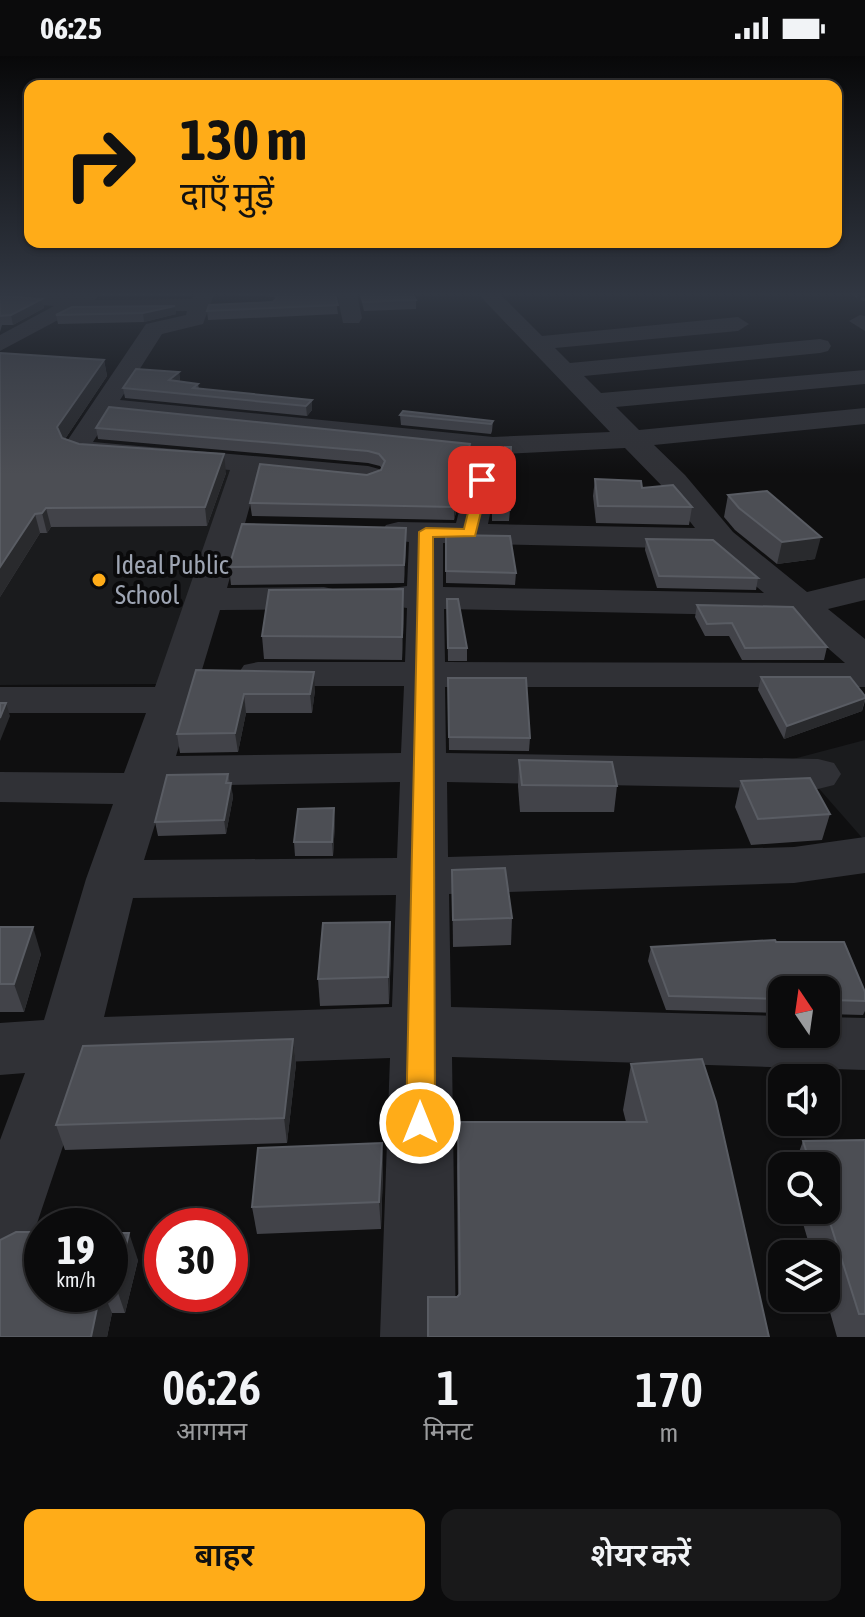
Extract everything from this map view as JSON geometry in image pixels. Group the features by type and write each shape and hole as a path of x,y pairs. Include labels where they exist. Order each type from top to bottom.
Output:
{"street":[{"path":"137,354 77,447 247,463 448,533 721,539"},
{"path":"548,354 674,481 721,539 865,659"},
{"path":"565,371 741,354"},
{"path":"597,401 865,377"},
{"path":"102,406 493,446 631,439 865,416"},
{"path":"367,503 377,435"},
{"path":"418,1337 425,597 448,533 493,446"},
{"path":"0,1234 67,1044 112,879 205,599 245,528 247,463"},
{"path":"205,599 425,597 800,605 865,589"},
{"path":"0,700 176,686 424,676 865,675"},
{"path":"0,787 423,767 818,774"},
{"path":"112,879 423,876 794,865 865,855"},
{"path":"0,1049 421,1031 865,1044"}],"shaded area":[{"name":"Ideal Public School","path":"0,448 234,470 157,684 0,685"},
{"path":"865,740 865,841 793,759"}],"building":[{"path":"0,354 104,360 57,427 62,438 79,444 224,454 205,507 46,508 42,513 35,514 0,567"},
{"path":"136,369 179,372 169,380 198,384 193,388 312,400 306,406 123,388"},
{"path":"109,407 470,444 454,507 250,503 260,464 367,475 381,470 385,461 379,454 368,451 96,428"},
{"path":"403,411 493,421 491,424 400,415"},
{"path":"505,447 511,447 510,510 492,510"},
{"path":"595,479 641,481 642,488 673,485 692,507 598,506"},
{"path":"767,491 821,537 782,542 739,508 728,495"},
{"path":"242,524 406,528 404,565 229,567"},
{"path":"446,535 510,536 516,573 446,571"},
{"path":"646,539 713,540 758,578 659,576"},
{"path":"403,589 402,637 262,636 269,590"},
{"path":"447,599 458,599 467,648 448,648"},
{"path":"697,605 793,607 827,647 745,648 732,623 707,624"},
{"path":"196,670 314,672 310,694 244,694 235,733 177,734"},
{"path":"761,677 850,677 865,698 787,726"},
{"path":"448,678 526,678 530,738 449,737"},
{"path":"0,703 6,703 0,718"},
{"path":"519,760 612,762 617,786 522,785"},
{"path":"228,774 226,783 231,783 224,820 155,822 167,775"},
{"path":"810,778 830,814 758,819 741,781"},
{"path":"334,808 332,842 294,842 298,809"},
{"path":"505,868 512,918 453,920 452,870"},
{"path":"390,922 388,977 318,979 323,923"},
{"path":"0,927 33,927 14,984 0,984"},
{"path":"775,940 844,942 865,992 865,1001 840,1000 840,976 768,976 768,999 669,996 651,947"},
{"path":"293,1039 284,1118 56,1125 83,1046"},
{"path":"702,1059 716,1102 769,1337 428,1337 428,1297 457,1297 460,1294 458,1122 647,1122 631,1064"},
{"path":"865,1140 865,1314 859,1314 840,1254 840,1240 836,1240 830,1224 840,1224 840,1152 807,1152 803,1141"},
{"path":"382,1143 379,1202 252,1207 258,1148"},
{"path":"16,1232 24,1232 24,1312 96,1312 91,1337 0,1337 0,1240"}],"place":[{"name":"Ideal Public School","path":"99,580"}],"route":[{"path":"420,1123 426,532 470,533 482,480"}]}
